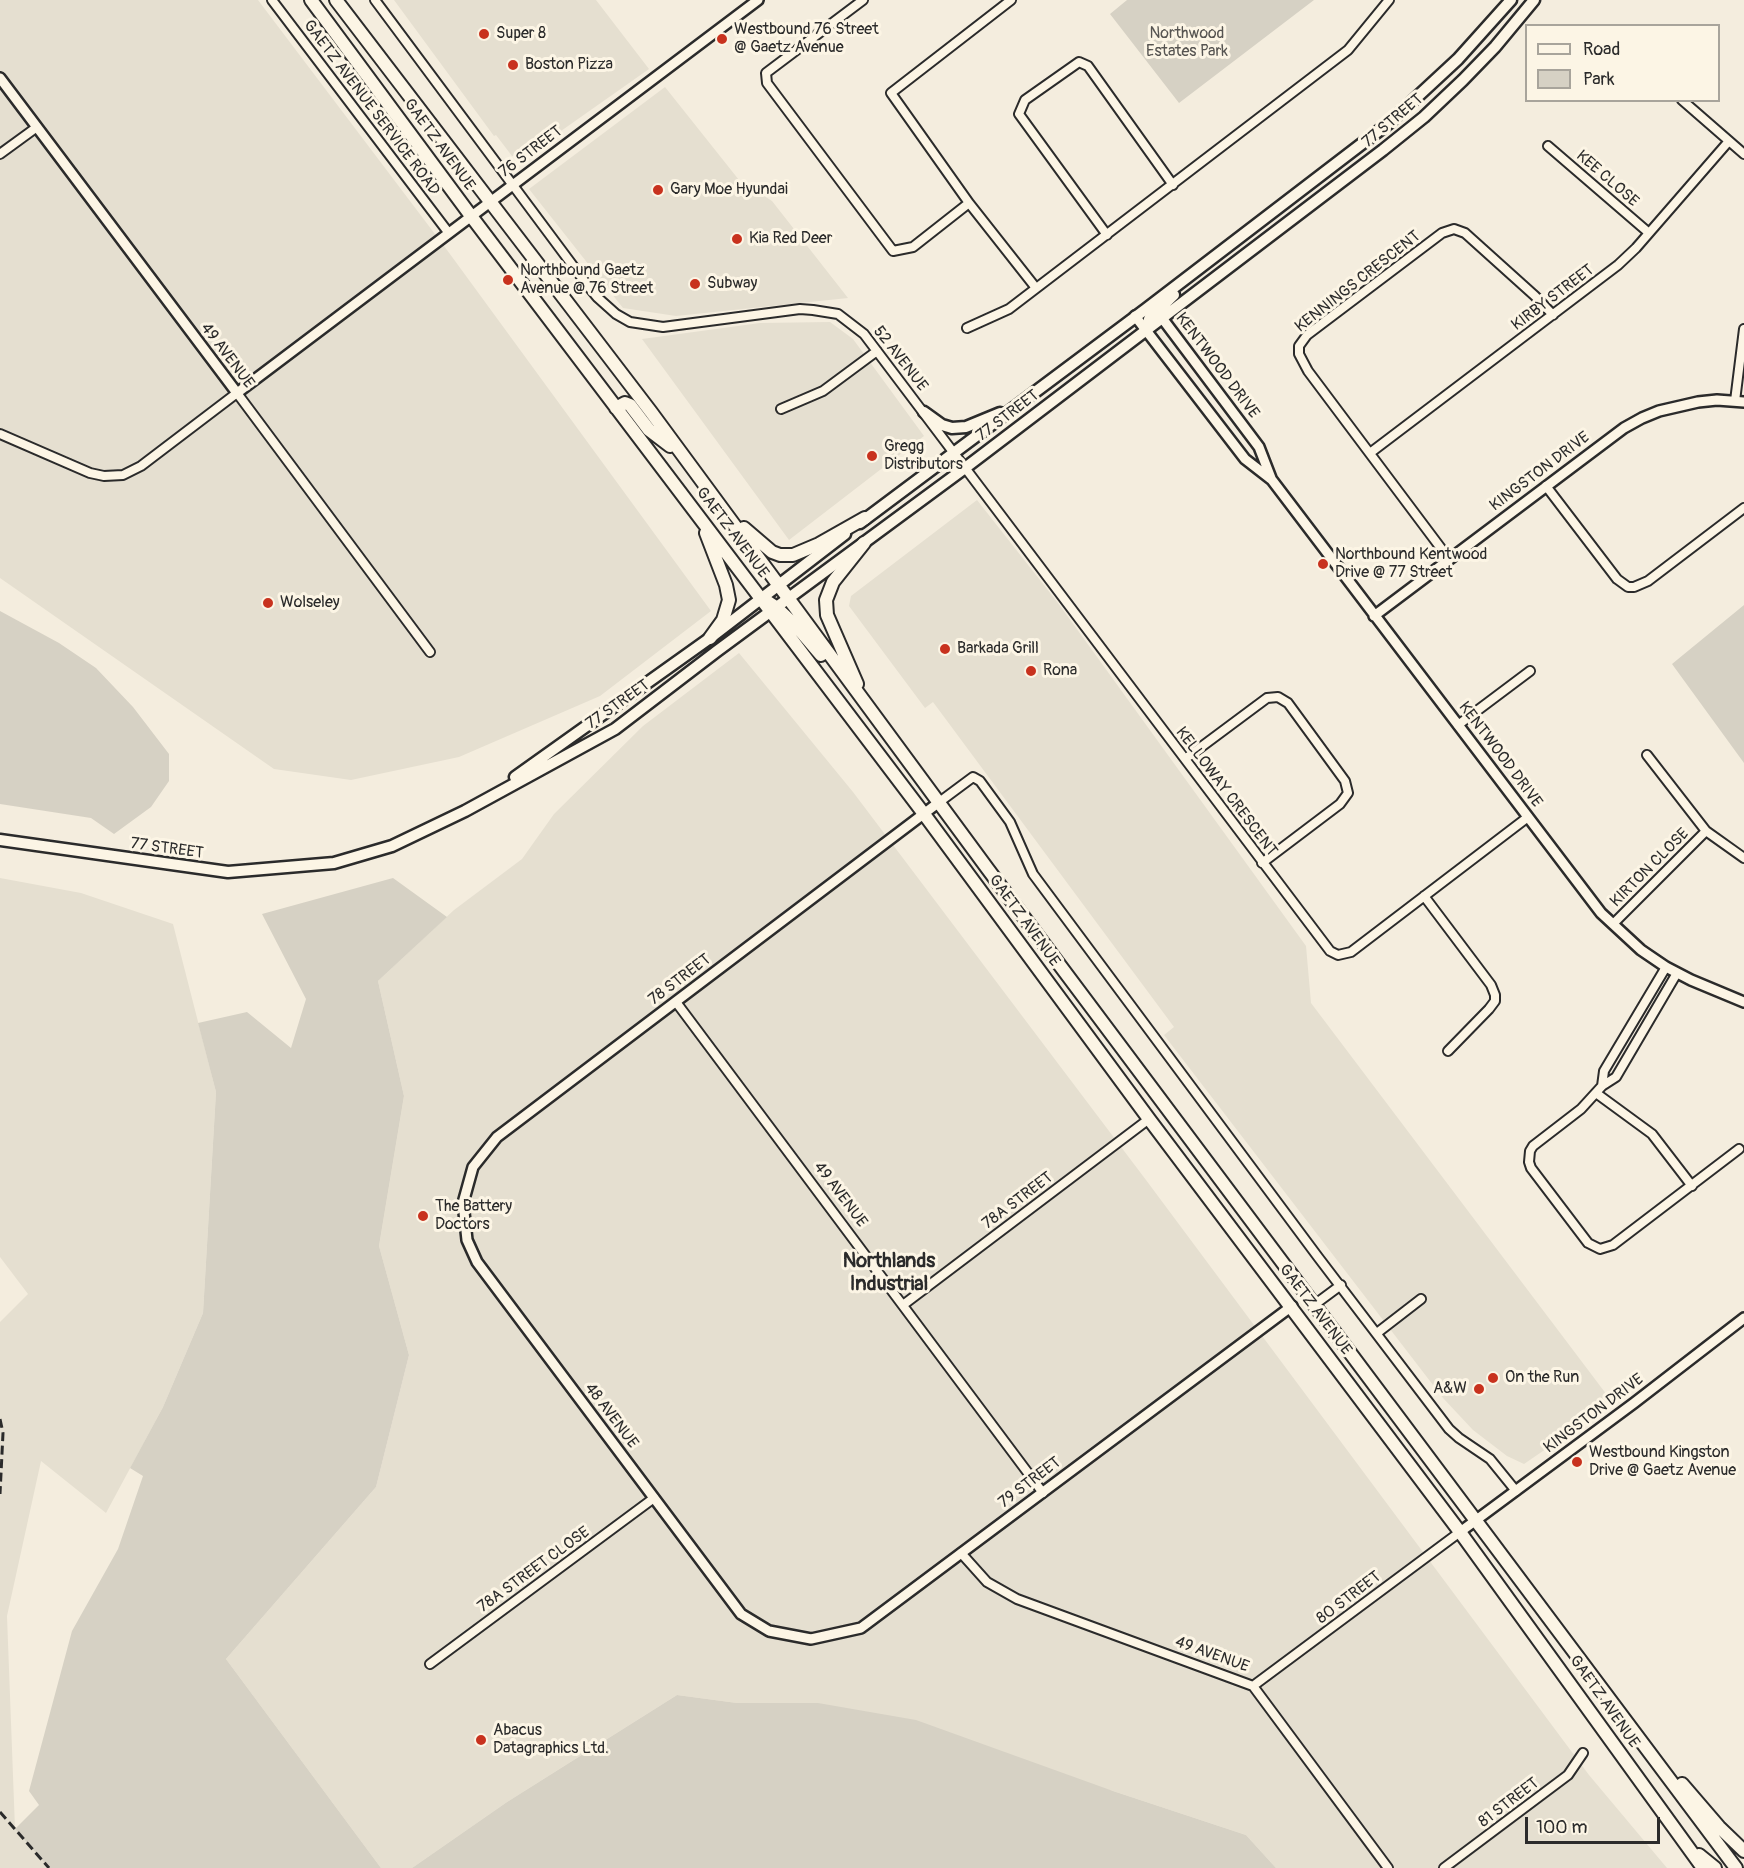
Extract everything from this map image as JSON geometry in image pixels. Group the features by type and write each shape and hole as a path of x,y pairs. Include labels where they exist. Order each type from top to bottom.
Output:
{"main road":[{"name":"GAETZ AVENUE","path":"311,0 616,408 761,599 774,610 1149,1119 1292,1306 1545,1647 1703,1868"},
{"name":"GAETZ AVENUE","path":"336,0 683,456 938,803 1736,1868"},
{"name":"77 STREET","path":"1157,311 1198,275 1204,263 1389,123 1458,59 1511,0"},
{"name":"77 STREET","path":"465,811 569,740 710,638 1135,316 1157,311 1374,157 1424,117 1471,72 1534,0"},
{"path":"1147,330 1149,319 1157,311"},
{"name":"77 STREET","path":"0,840 228,872 334,862 392,846 465,811 615,729 1147,330"},
{"path":"616,408 625,403 630,405 649,430 683,456"},
{"path":"924,412 942,425 959,428 1012,409"},
{"path":"720,506 762,545 780,555 800,553 866,518"},
{"path":"699,515 729,595 728,609 710,638"},
{"path":"864,543 833,582 826,600 827,615 867,707"},
{"path":"774,610 797,627 867,707"},
{"path":"1641,1742 1744,1851"},
{"path":"1683,1841 1715,1868"}],"street":[{"name":"GAETZ AVENUE SERVICE ROAD","path":"272,0 448,232"},
{"path":"375,0 514,184"},
{"name":"76 STREET","path":"237,393 758,0"},
{"path":"863,0 766,73 767,83 893,251 913,247 969,203"},
{"path":"1011,0 891,93 969,203 1035,288"},
{"path":"967,328 1009,309 1348,50 1389,0"},
{"path":"1107,235 1019,114 1025,100 1079,62 1088,66 1173,185"},
{"name":"49 AVENUE","path":"0,78 430,652"},
{"path":"1684,102 1744,154"},
{"path":"0,154 37,127"},
{"name":"KIRBY STREET","path":"1370,453 1618,265 1729,141"},
{"name":"KEE CLOSE","path":"1548,146 1649,233"},
{"name":"52 AVENUE","path":"514,184 597,297 616,314 630,322 663,327 800,309 838,315 846,319 864,334 953,453"},
{"name":"KENNINGS CRESCENT","path":"1449,559 1308,371 1299,354 1302,341 1442,233 1454,229 1465,233 1553,315"},
{"name":"KENTWOOD DRIVE","path":"1157,311 1259,447 1272,480"},
{"name":"KENTWOOD DRIVE","path":"1135,316 1245,459 1272,480 1591,901 1613,924 1666,968 1744,1002"},
{"path":"1740,401 1744,329"},
{"path":"781,409 823,391 877,351"},
{"path":"0,434 90,472 104,476 123,475 141,466 237,393"},
{"name":"KINGSTON DRIVE","path":"1374,616 1624,428 1659,411 1698,402 1740,401"},
{"name":"KELLOWAY CRESCENT","path":"953,453 1323,945 1338,955 1351,952 1528,817"},
{"path":"1546,486 1617,579 1629,587 1648,581 1744,508"},
{"path":"1458,725 1530,671"},
{"path":"1185,759 1267,698 1278,697 1288,703 1345,781 1348,793 1340,804 1262,863"},
{"name":"KIRTON CLOSE","path":"1647,755 1706,831 1744,858"},
{"path":"938,803 973,777 980,782 1010,822 1033,874 1440,1417 1454,1434 1490,1459 1516,1491"},
{"name":"78 STREET","path":"465,1199 473,1167 497,1137 938,803"},
{"name":"KIRTON CLOSE","path":"1613,924 1706,831"},
{"path":"1424,896 1491,985 1495,995 1489,1010 1448,1051"},
{"path":"1599,1089 1604,1071 1666,968"},
{"path":"1677,974 1616,1077 1599,1089 1581,1109 1533,1146 1529,1156 1531,1168 1588,1243 1600,1249 1613,1245 1739,1149"},
{"name":"49 AVENUE","path":"676,1002 1043,1493"},
{"path":"1599,1089 1652,1134 1692,1185"},
{"name":"78A STREET","path":"903,1305 1149,1119"},
{"name":"48 AVENUE","path":"465,1199 467,1240 477,1262 741,1614 769,1631"},
{"path":"1314,1305 1341,1285"},
{"path":"1377,1333 1421,1299"},
{"name":"79 STREET","path":"769,1631 811,1639 861,1628 1292,1306"},
{"name":"KINGSTON DRIVE","path":"1460,1532 1744,1318"},
{"name":"78A STREET CLOSE","path":"430,1664 654,1498"},
{"name":"80 STREET","path":"1253,1686 1460,1532"},
{"name":"49 AVENUE","path":"962,1552 987,1582 1017,1599 1253,1686 1388,1868"},
{"name":"81 STREET","path":"1444,1868 1568,1775 1583,1753"}],"shaded area":[{"path":"0,0 258,0 447,250 711,611 600,696 459,757 351,780 274,769 0,578"},
{"path":"394,0 596,0 649,69 524,157 512,156 496,135 494,136"},
{"path":"665,87 739,180 772,201 848,298 676,316 623,308 529,189"},
{"path":"830,322 853,339 924,436 789,540 642,339 760,323"},
{"path":"977,500 1058,603 1306,946 1311,1003 1613,1403 1524,1464 1507,1456 1473,1430 1443,1398 1164,1035 1174,1027 933,702 925,708 849,606 851,596"},
{"path":"739,653 853,792 1146,1180 1589,1775 1667,1868 1276,1868 1246,1835 1113,1791 737,1703 677,1695 507,1802 412,1868 381,1868 226,1659 376,1487 409,1355 379,1246 404,1096 378,981 454,910 522,859 554,814 643,726"},
{"path":"0,878 81,893 173,924 216,1092 203,1313 163,1407 106,1513 41,1461 7,1616 15,1829 49,1868 0,1868 0,1322 28,1294 0,1257"}],"green space":[{"name":"Northwood Estates Park","path":"1127,0 1314,0 1179,103 1110,14"},
{"path":"1744,605 1744,763 1672,664"},
{"path":"0,611 59,643 96,668 133,707 169,754 169,781 151,807 114,834 91,818 0,804"},
{"path":"393,878 447,917 378,981 404,1096 379,1246 409,1355 376,1487 226,1659 381,1868 49,1868 15,1829 39,1805 29,1791 72,1631 118,1549 143,1476 130,1468 163,1407 203,1313 216,1092 198,1023 247,1012 291,1048 306,999 262,914"},
{"path":"677,1695 737,1703 818,1703 916,1720 1113,1791 1246,1835 1276,1868 412,1868 507,1802"}],"railway":[{"path":"0,1419 3,1433 0,1494"},
{"path":"0,1812 49,1868"}],"place":[{"name":"Super 8","path":"484,34"},
{"name":"Westbound 76 Street @ Gaetz Avenue","path":"722,39"},
{"name":"Boston Pizza","path":"513,65"},
{"name":"Gary Moe Hyundai","path":"658,190"},
{"name":"Kia Red Deer","path":"737,239"},
{"name":"Northbound Gaetz Avenue @ 76 Street","path":"508,280"},
{"name":"Subway","path":"695,284"},
{"name":"Gregg Distributors","path":"872,456"},
{"name":"Northbound Kentwood Drive @ 77 Street","path":"1323,564"},
{"name":"Wolseley","path":"268,603"},
{"name":"Barkada Grill","path":"945,649"},
{"name":"Rona","path":"1031,671"},
{"name":"The Battery Doctors","path":"423,1216"},
{"name":"On the Run","path":"1493,1378"},
{"name":"A&W","path":"1479,1389"},
{"name":"Westbound Kingston Drive @ Gaetz Avenue","path":"1577,1462"},
{"name":"Abacus Datagraphics Ltd.","path":"481,1740"}],"district":[{"name":"Northlands Industrial","path":"889,1274"}]}
